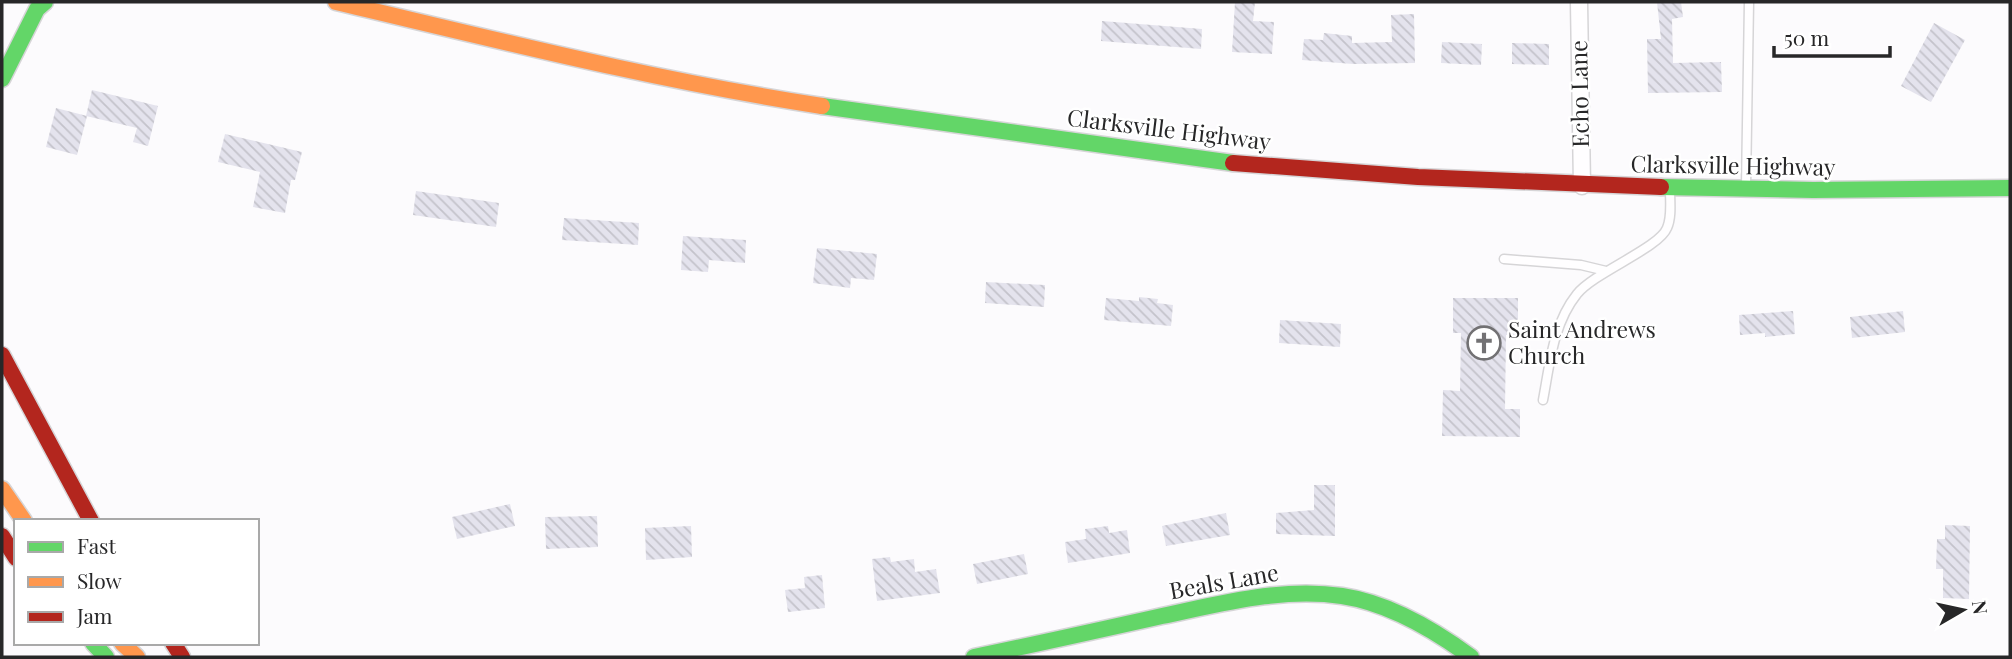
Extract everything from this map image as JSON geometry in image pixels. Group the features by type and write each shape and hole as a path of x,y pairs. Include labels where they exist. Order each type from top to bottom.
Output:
{"main road":[{"path":"2,79 37,9 45,2"},
{"name":"Clarksville Highway","path":"336,2 663,77 772,98 928,123 1216,161 1582,186 1874,191 2010,188"},
{"path":"2,355 90,519"},
{"path":"2,489 23,519"},
{"path":"2,536 14,557"},
{"path":"2,545 14,558"},
{"name":"Beals Lane","path":"974,657 1237,600 1296,593 1343,596 1399,614 1450,640 1471,657"},
{"path":"124,645 137,657"}],"street":[{"name":"Echo Lane","path":"1579,2 1582,186"}],"lane":[{"path":"1746,189 1749,2"},
{"path":"1543,400 1557,327 1579,291 1606,271 1658,240 1663,234 1667,228 1670,187"},
{"path":"1504,259 1581,265 1606,271"}],"building":[{"path":"1235,2 1255,2 1253,21 1274,22 1272,54 1232,52"},
{"path":"1657,2 1681,2 1683,17 1672,19 1673,63 1721,62 1722,92 1648,93 1647,39 1661,39"},
{"path":"1414,14 1415,63 1353,64 1302,60 1304,39 1323,40 1324,33 1352,36 1352,43 1392,42 1391,15"},
{"path":"1102,21 1202,29 1201,49 1101,41"},
{"path":"1934,23 1965,40 1931,102 1901,86"},
{"path":"1442,42 1482,44 1481,65 1441,63"},
{"path":"1512,43 1549,44 1549,65 1512,64"},
{"path":"92,90 158,106 148,146 133,142 137,128 86,116"},
{"path":"56,108 87,116 77,155 46,147"},
{"path":"225,134 302,152 295,180 291,180 285,213 253,207 260,172 218,162"},
{"path":"416,191 499,203 496,227 413,215"},
{"path":"564,218 639,223 638,245 562,240"},
{"path":"683,236 746,240 745,263 709,260 708,272 681,270"},
{"path":"817,248 877,254 874,280 851,278 850,288 813,283"},
{"path":"986,282 1045,285 1044,307 985,303"},
{"path":"1139,297 1158,299 1157,303 1173,305 1171,326 1104,320 1106,298 1139,301"},
{"path":"1453,298 1518,298 1518,335 1506,335 1505,409 1520,409 1520,437 1442,436 1443,390 1460,391 1461,333 1453,333"},
{"path":"1793,311 1795,334 1765,337 1765,333 1740,335 1739,315"},
{"path":"1903,311 1905,332 1852,338 1850,317"},
{"path":"1280,320 1341,324 1340,347 1279,343"},
{"path":"1314,485 1335,485 1335,536 1276,534 1276,513 1314,510"},
{"path":"510,504 515,526 457,539 452,517"},
{"path":"1226,513 1230,535 1166,546 1162,526"},
{"path":"597,516 598,547 546,549 545,517"},
{"path":"1945,525 1970,526 1969,599 1943,598 1943,569 1936,569 1937,539 1945,539"},
{"path":"691,526 692,557 646,560 645,528"},
{"path":"1108,526 1109,533 1127,530 1130,553 1068,563 1065,542 1086,539 1085,529"},
{"path":"1024,554 1028,574 977,584 973,564"},
{"path":"890,557 891,562 914,559 915,572 936,569 940,593 877,601 872,559"},
{"path":"822,575 825,608 788,612 785,590 805,588 804,577"}],"traffic: fast":[{"path":"2,79 37,9 45,2"},
{"path":"822,106 1233,163"},
{"path":"1661,187 1813,190 2010,188"},
{"path":"974,657 1228,602 1296,594 1342,596 1377,605 1426,627 1471,657"},
{"path":"95,645 106,657"}],"traffic: slow":[{"path":"336,2 639,72 822,106"},
{"path":"2,489 23,519"},
{"path":"124,645 137,657"}],"traffic: jam":[{"path":"1233,163 1418,177 1661,187"},
{"path":"2,355 90,519"},
{"path":"2,536 14,555"},
{"path":"174,645 182,657"}],"place":[{"name":"Saint Andrews Church","path":"1484,343"}]}
